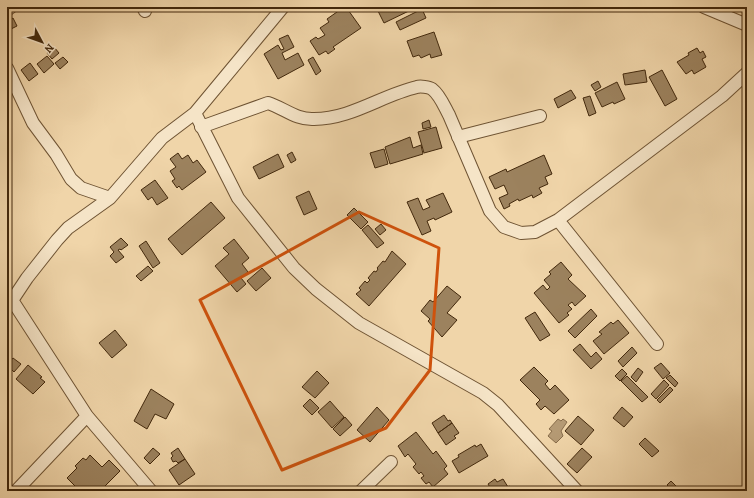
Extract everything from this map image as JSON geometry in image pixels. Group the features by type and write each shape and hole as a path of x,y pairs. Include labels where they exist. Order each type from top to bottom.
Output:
{"street":[{"path":"7,10 11,7"},
{"path":"151,491 87,416 9,304 56,240 68,228 110,198 162,138 194,113 283,7"},
{"path":"704,7 747,25"},
{"path":"7,68 33,123 56,154 71,179 81,188 110,198"},
{"path":"201,127 268,103 297,117 313,119 329,118 360,109 418,87 431,88 441,99 490,211 504,227 521,233 535,232 558,220 722,96 747,73"},
{"path":"194,113 238,198 294,268 316,290 358,324 483,393 498,406 577,491"},
{"path":"458,137 540,116"},
{"path":"558,220 657,344"},
{"path":"16,491 87,416"},
{"path":"361,491 391,462"}],"highlighted area":[{"path":"359,212 439,248 430,370 386,428 282,470 200,300"}],"shaded area":[{"path":"558,419 561,421 563,419 567,422 561,431 563,436 556,443 548,436 552,431 549,429"}],"building":[{"path":"346,7 361,28 333,47 335,49 328,54 326,51 319,55 310,41 316,37 318,39 325,35 320,28 329,22 327,19"},
{"path":"376,7 415,7 415,8 384,23"},
{"path":"422,9 426,18 400,30 396,22"},
{"path":"13,18 17,26 7,31 7,22"},
{"path":"434,32 442,55 431,58 430,54 421,58 419,55 413,57 407,41"},
{"path":"288,35 294,47 282,53 285,60 298,53 304,65 278,79 264,54 278,45 281,50 284,49 279,39"},
{"path":"54,47 59,53 52,59 47,53"},
{"path":"697,48 700,53 703,51 706,57 702,59 706,67 694,74 692,70 686,74 677,62"},
{"path":"47,56 54,64 44,73 37,64"},
{"path":"63,57 68,62 60,69 55,63"},
{"path":"313,57 321,71 316,75 308,60"},
{"path":"30,63 38,74 29,81 21,70"},
{"path":"645,70 647,82 625,85 623,74"},
{"path":"662,70 677,99 665,106 649,77"},
{"path":"598,81 601,87 595,91 591,85"},
{"path":"617,82 625,99 602,107 595,93"},
{"path":"571,90 576,98 558,108 554,99"},
{"path":"590,96 596,113 589,116 583,98"},
{"path":"429,120 431,127 423,129 422,123"},
{"path":"436,127 442,148 424,153 418,132"},
{"path":"410,137 413,148 421,145 423,154 390,164 385,147"},
{"path":"384,149 388,164 375,168 370,153"},
{"path":"292,152 296,160 291,163 287,155"},
{"path":"178,153 182,159 188,155 193,163 197,160 206,172 182,190 179,186 177,188 172,181 175,179 170,171 176,167 170,159"},
{"path":"278,154 284,167 259,179 253,167"},
{"path":"544,155 552,174 545,177 548,184 539,188 542,193 533,198 532,195 519,201 518,199 504,209 499,198 508,194 504,185 495,189 489,177 506,169 507,172"},
{"path":"155,180 168,198 157,205 152,197 148,200 141,190"},
{"path":"309,191 317,209 304,215 296,197"},
{"path":"443,193 452,212 435,220 434,218 427,221 431,231 422,235 407,202 418,198 423,210 430,207 426,200"},
{"path":"211,202 225,218 182,255 168,239"},
{"path":"354,208 368,222 361,229 347,215"},
{"path":"381,224 386,230 380,235 375,229"},
{"path":"368,225 384,243 377,248 362,230"},
{"path":"121,238 128,245 121,250 118,250 124,257 116,263 110,256 114,252 110,247"},
{"path":"234,239 249,258 242,264 248,272 241,278 246,284 237,292 215,266 229,254 223,248"},
{"path":"146,241 160,263 153,268 139,246"},
{"path":"392,251 406,264 369,306 356,294 361,290 359,288 365,281 367,283 370,280 368,278 374,271 376,272 378,269 377,268 383,261 385,262"},
{"path":"561,262 572,275 568,279 586,296 575,306 572,302 568,305 572,309 567,313 569,315 559,323 534,293 543,285 547,290 550,287 544,280 551,274 549,272"},
{"path":"148,266 153,271 141,281 136,276"},
{"path":"262,268 271,278 256,291 247,281"},
{"path":"447,286 461,297 447,313 457,320 442,337 428,321 430,319 421,311 430,300 433,302"},
{"path":"591,309 597,316 575,338 568,331"},
{"path":"535,312 550,335 540,341 525,318"},
{"path":"618,320 629,333 604,354 593,341 602,334 599,332 611,322 613,324"},
{"path":"115,330 127,345 112,358 99,343"},
{"path":"580,344 591,357 596,352 602,359 591,369 573,350"},
{"path":"632,347 637,353 623,367 618,361"},
{"path":"13,358 21,364 14,372 7,365"},
{"path":"661,363 670,373 663,379 654,368"},
{"path":"28,365 42,377 40,378 45,382 33,394 16,379"},
{"path":"534,367 548,381 545,384 550,390 555,385 569,400 554,414 545,406 541,410 536,404 540,400 520,380"},
{"path":"638,368 643,372 636,382 631,377"},
{"path":"622,369 627,374 620,381 615,376"},
{"path":"317,371 329,383 315,398 302,387"},
{"path":"670,375 678,383 675,387 666,378"},
{"path":"627,376 648,397 642,402 621,381"},
{"path":"664,380 669,385 656,399 651,394"},
{"path":"670,387 673,390 660,403 657,400"},
{"path":"151,389 174,404 166,419 155,414 147,429 134,421"},
{"path":"310,399 319,408 312,415 303,406"},
{"path":"330,401 344,417 332,428 318,412"},
{"path":"377,407 389,420 370,442 357,430"},
{"path":"622,407 633,417 624,427 613,418"},
{"path":"444,415 448,421 450,420 452,423 438,433 432,423"},
{"path":"578,416 594,430 581,445 565,431"},
{"path":"345,417 352,425 340,436 333,429"},
{"path":"452,423 459,433 454,436 456,438 446,445 438,433"},
{"path":"416,432 433,454 436,451 447,466 444,469 448,474 433,487 429,482 426,484 421,478 424,476 421,472 419,474 413,467 416,464 408,454 405,457 398,446"},
{"path":"645,438 659,451 652,457 639,444"},
{"path":"481,444 488,456 459,473 452,461 459,457 458,455 475,445 476,447"},
{"path":"153,448 160,454 150,464 144,458"},
{"path":"178,448 185,459 178,463 176,461 173,462 171,458 173,456 171,453"},
{"path":"582,448 592,457 577,473 567,464"},
{"path":"90,455 102,467 109,460 120,471 104,487 108,491 74,491 77,488 67,478 77,468 75,466 83,458 86,460"},
{"path":"185,459 195,474 179,485 169,470"},
{"path":"495,479 497,482 503,479 508,487 510,486 513,491 492,491 488,484"},
{"path":"671,481 676,486 672,490 667,485"}]}
